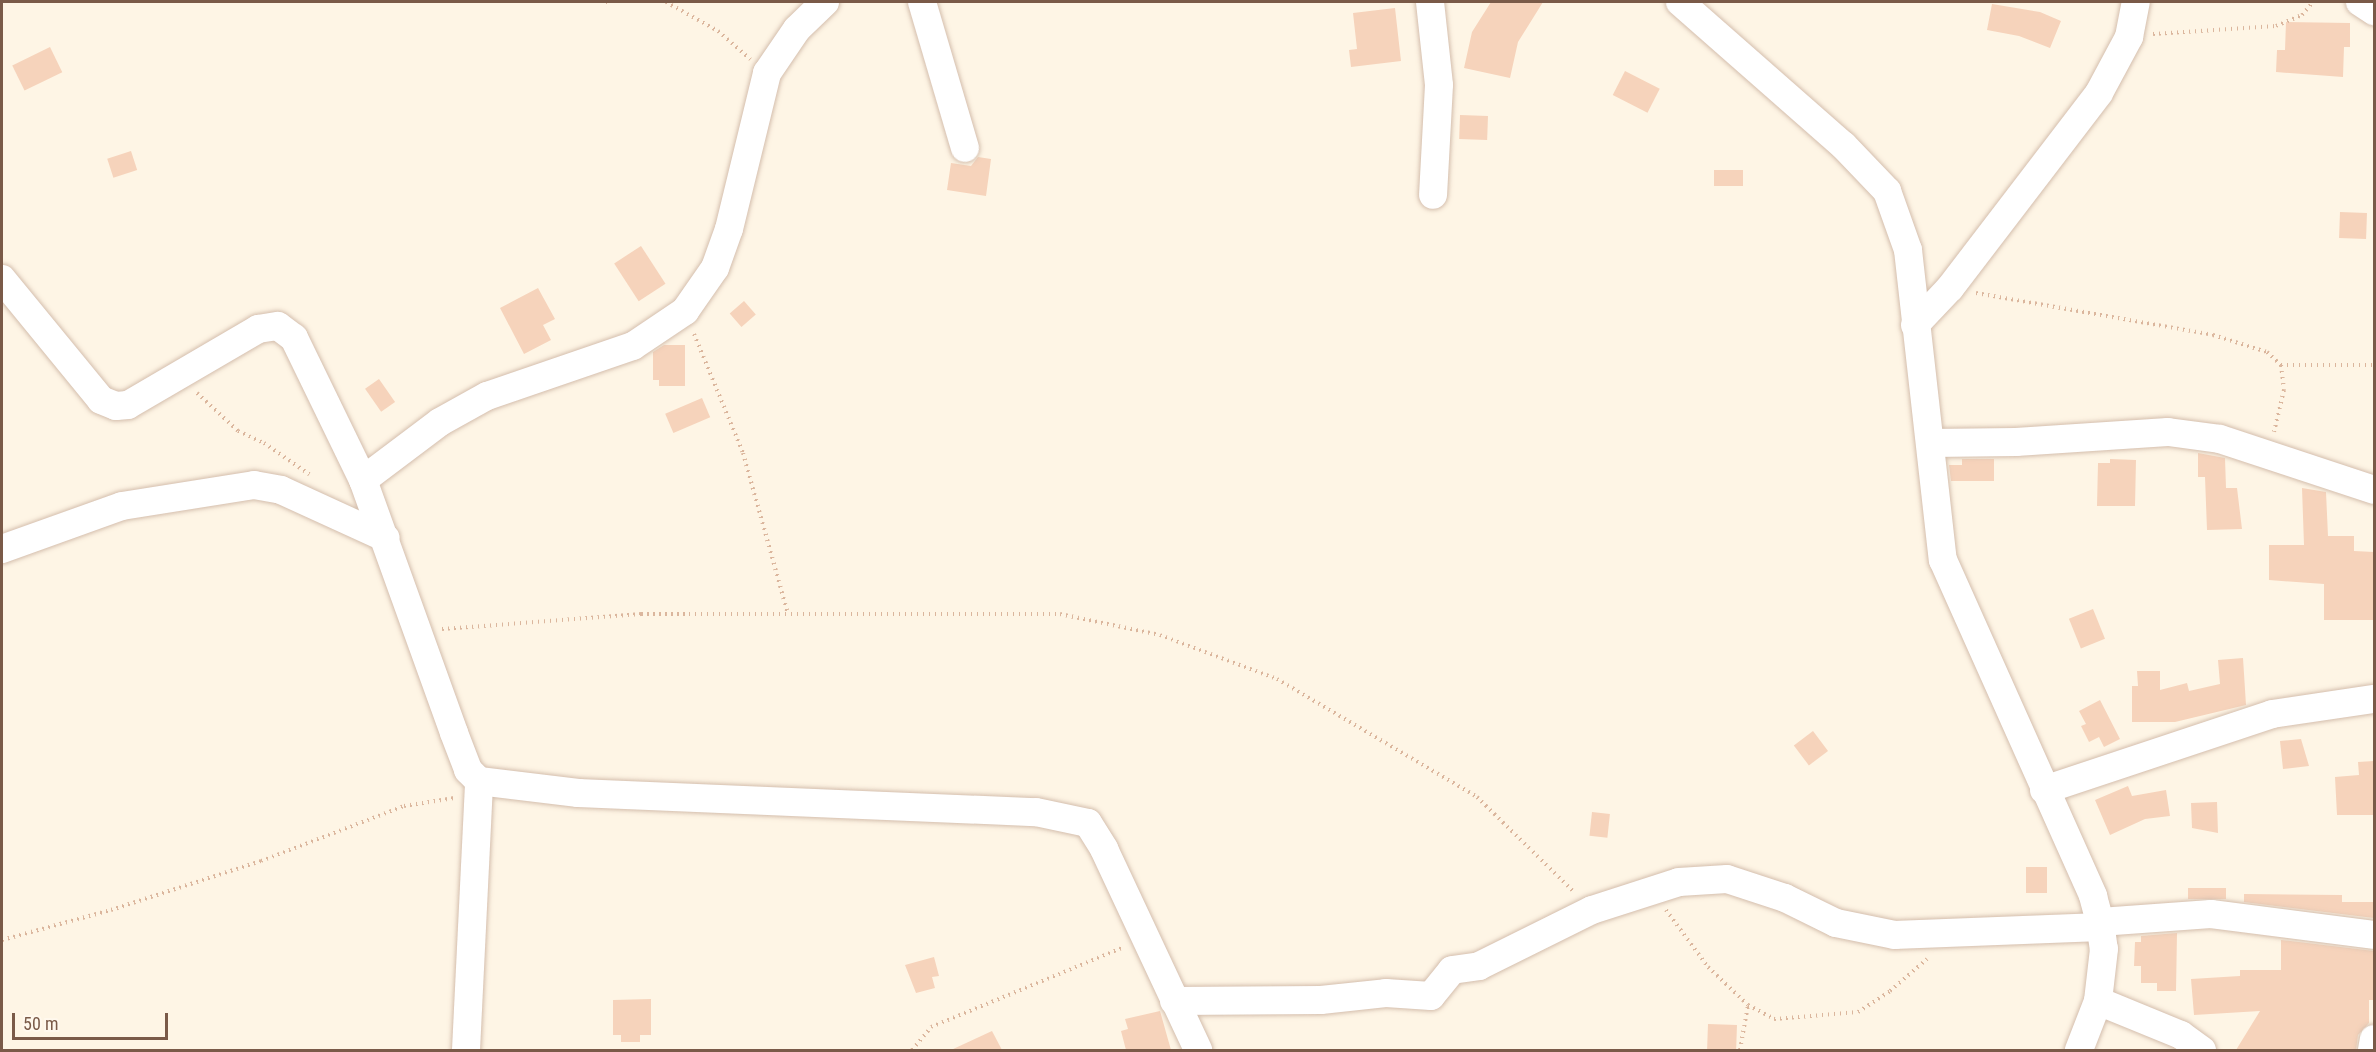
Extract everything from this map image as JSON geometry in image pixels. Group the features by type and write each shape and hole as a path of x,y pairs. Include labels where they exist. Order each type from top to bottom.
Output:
{"street":[{"path":"363,480 440,422 487,396 633,346 685,311 715,268 729,229 767,73 797,29 825,2"},
{"path":"922,2 965,148"},
{"path":"1430,2 1439,85 1433,195"},
{"path":"1680,2 1843,145 1887,191 1908,250 1943,560 2093,896 2100,924 2104,949 2098,1001 2079,1050"},
{"path":"1915,325 1950,288 2099,93 2129,37 2136,2"},
{"path":"2360,2 2374,11"},
{"path":"2,279 101,400 116,406 129,405 258,328 278,326 294,338 363,480 387,538 453,733 468,770 479,787 465,1050"},
{"path":"1931,443 2016,442 2168,432 2220,440 2269,454 2374,490"},
{"path":"2,549 122,506 254,485 281,490 387,538"},
{"path":"2044,790 2272,714 2374,699"},
{"path":"479,787 1068,817 1091,826 1198,1050"},
{"path":"1174,1001 1321,1000 1386,993 1431,996 1452,970 1479,966 1592,910 1654,888 1727,879 1785,898 1836,923 1894,935 1955,934 2211,914 2374,935"},
{"path":"2098,1001 2181,1035 2202,1050"},
{"path":"2372,1050 2374,1039"}],"path":[{"path":"666,2 718,31 767,73"},
{"path":"2129,37 2276,26 2302,15 2313,2"},
{"path":"1950,288 2213,335 2266,352 2281,365 2374,365"},
{"path":"685,311 743,453 789,614"},
{"path":"2269,454 2284,390 2281,365"},
{"path":"180,375 238,431 264,442 311,475"},
{"path":"420,631 641,614 1060,614 1160,635 1277,678 1477,797 1592,910"},
{"path":"2,940 111,910 250,864 404,806 479,787"},
{"path":"1654,888 1688,942 1748,1005 1774,1020 1858,1012 1890,991 1955,934"},
{"path":"912,1050 931,1027 1144,939"},
{"path":"1740,1050 1748,1005"}],"building":[{"path":"1491,2 1543,2 1518,42 1510,78 1464,68 1472,32"},
{"path":"1992,4 2040,12 2061,21 2050,48 2019,36 1987,30"},
{"path":"1395,8 1401,61 1351,67 1349,50 1357,49 1353,13"},
{"path":"2286,22 2350,23 2350,47 2344,47 2343,77 2276,72 2277,50 2285,50"},
{"path":"50,47 62,72 25,91 12,65"},
{"path":"1625,71 1660,89 1647,113 1613,95"},
{"path":"1460,115 1488,116 1487,140 1459,139"},
{"path":"131,151 137,170 113,178 107,159"},
{"path":"978,157 991,159 986,196 947,190 951,163 971,166"},
{"path":"1714,170 1743,170 1743,186 1714,186"},
{"path":"2340,212 2367,213 2366,239 2339,238"},
{"path":"641,246 666,284 639,301 614,263"},
{"path":"538,288 555,319 543,325 551,340 524,354 500,308"},
{"path":"744,301 756,315 741,327 730,313"},
{"path":"664,345 685,345 685,386 659,386 659,380 653,380 653,352"},
{"path":"379,379 395,402 381,412 365,389"},
{"path":"702,398 710,417 673,433 665,414"},
{"path":"2198,453 2225,458 2226,488 2237,488 2242,529 2207,530 2205,477 2198,477"},
{"path":"1962,459 1994,459 1994,481 1951,481 1949,465 1962,465"},
{"path":"2110,459 2136,460 2135,506 2097,506 2098,463 2110,463"},
{"path":"2302,488 2326,492 2328,536 2354,536 2354,551 2374,552 2374,620 2324,620 2324,584 2269,580 2269,545 2304,545"},
{"path":"2093,609 2105,639 2081,648 2069,619"},
{"path":"2243,658 2246,705 2175,722 2132,722 2132,686 2138,686 2137,671 2160,671 2160,690 2187,683 2189,691 2220,684 2218,660"},
{"path":"2100,700 2120,739 2104,747 2099,737 2089,742 2081,726 2086,724 2079,711"},
{"path":"1813,731 1828,751 1809,765 1794,745"},
{"path":"2301,739 2309,766 2283,769 2280,741"},
{"path":"2374,761 2374,815 2337,815 2335,777 2359,775 2358,762"},
{"path":"2128,786 2132,796 2166,790 2170,816 2145,819 2110,835 2095,800"},
{"path":"2217,802 2218,833 2192,828 2191,803"},
{"path":"1592,812 1610,814 1607,838 1589,836"},
{"path":"2026,867 2047,867 2047,893 2026,893"},
{"path":"2188,888 2226,888 2226,899 2188,899"},
{"path":"2244,894 2342,895 2342,902 2374,902 2374,918 2244,902"},
{"path":"2177,933 2176,991 2157,991 2157,983 2141,983 2141,966 2134,966 2135,942 2141,942 2141,936"},
{"path":"2281,940 2374,951 2374,1000 2369,1000 2369,1023 2358,1035 2356,1050 2236,1050 2260,1011 2194,1015 2191,979 2240,976 2240,970 2281,970"},
{"path":"934,957 939,976 932,977 935,988 916,993 905,965"},
{"path":"651,999 651,1035 640,1035 640,1042 621,1042 621,1035 613,1035 613,1000"},
{"path":"1160,1011 1171,1050 1126,1050 1121,1031 1128,1029 1125,1019"},
{"path":"1708,1024 1737,1025 1736,1050 1707,1050"},
{"path":"992,1031 1002,1050 951,1050"}]}
